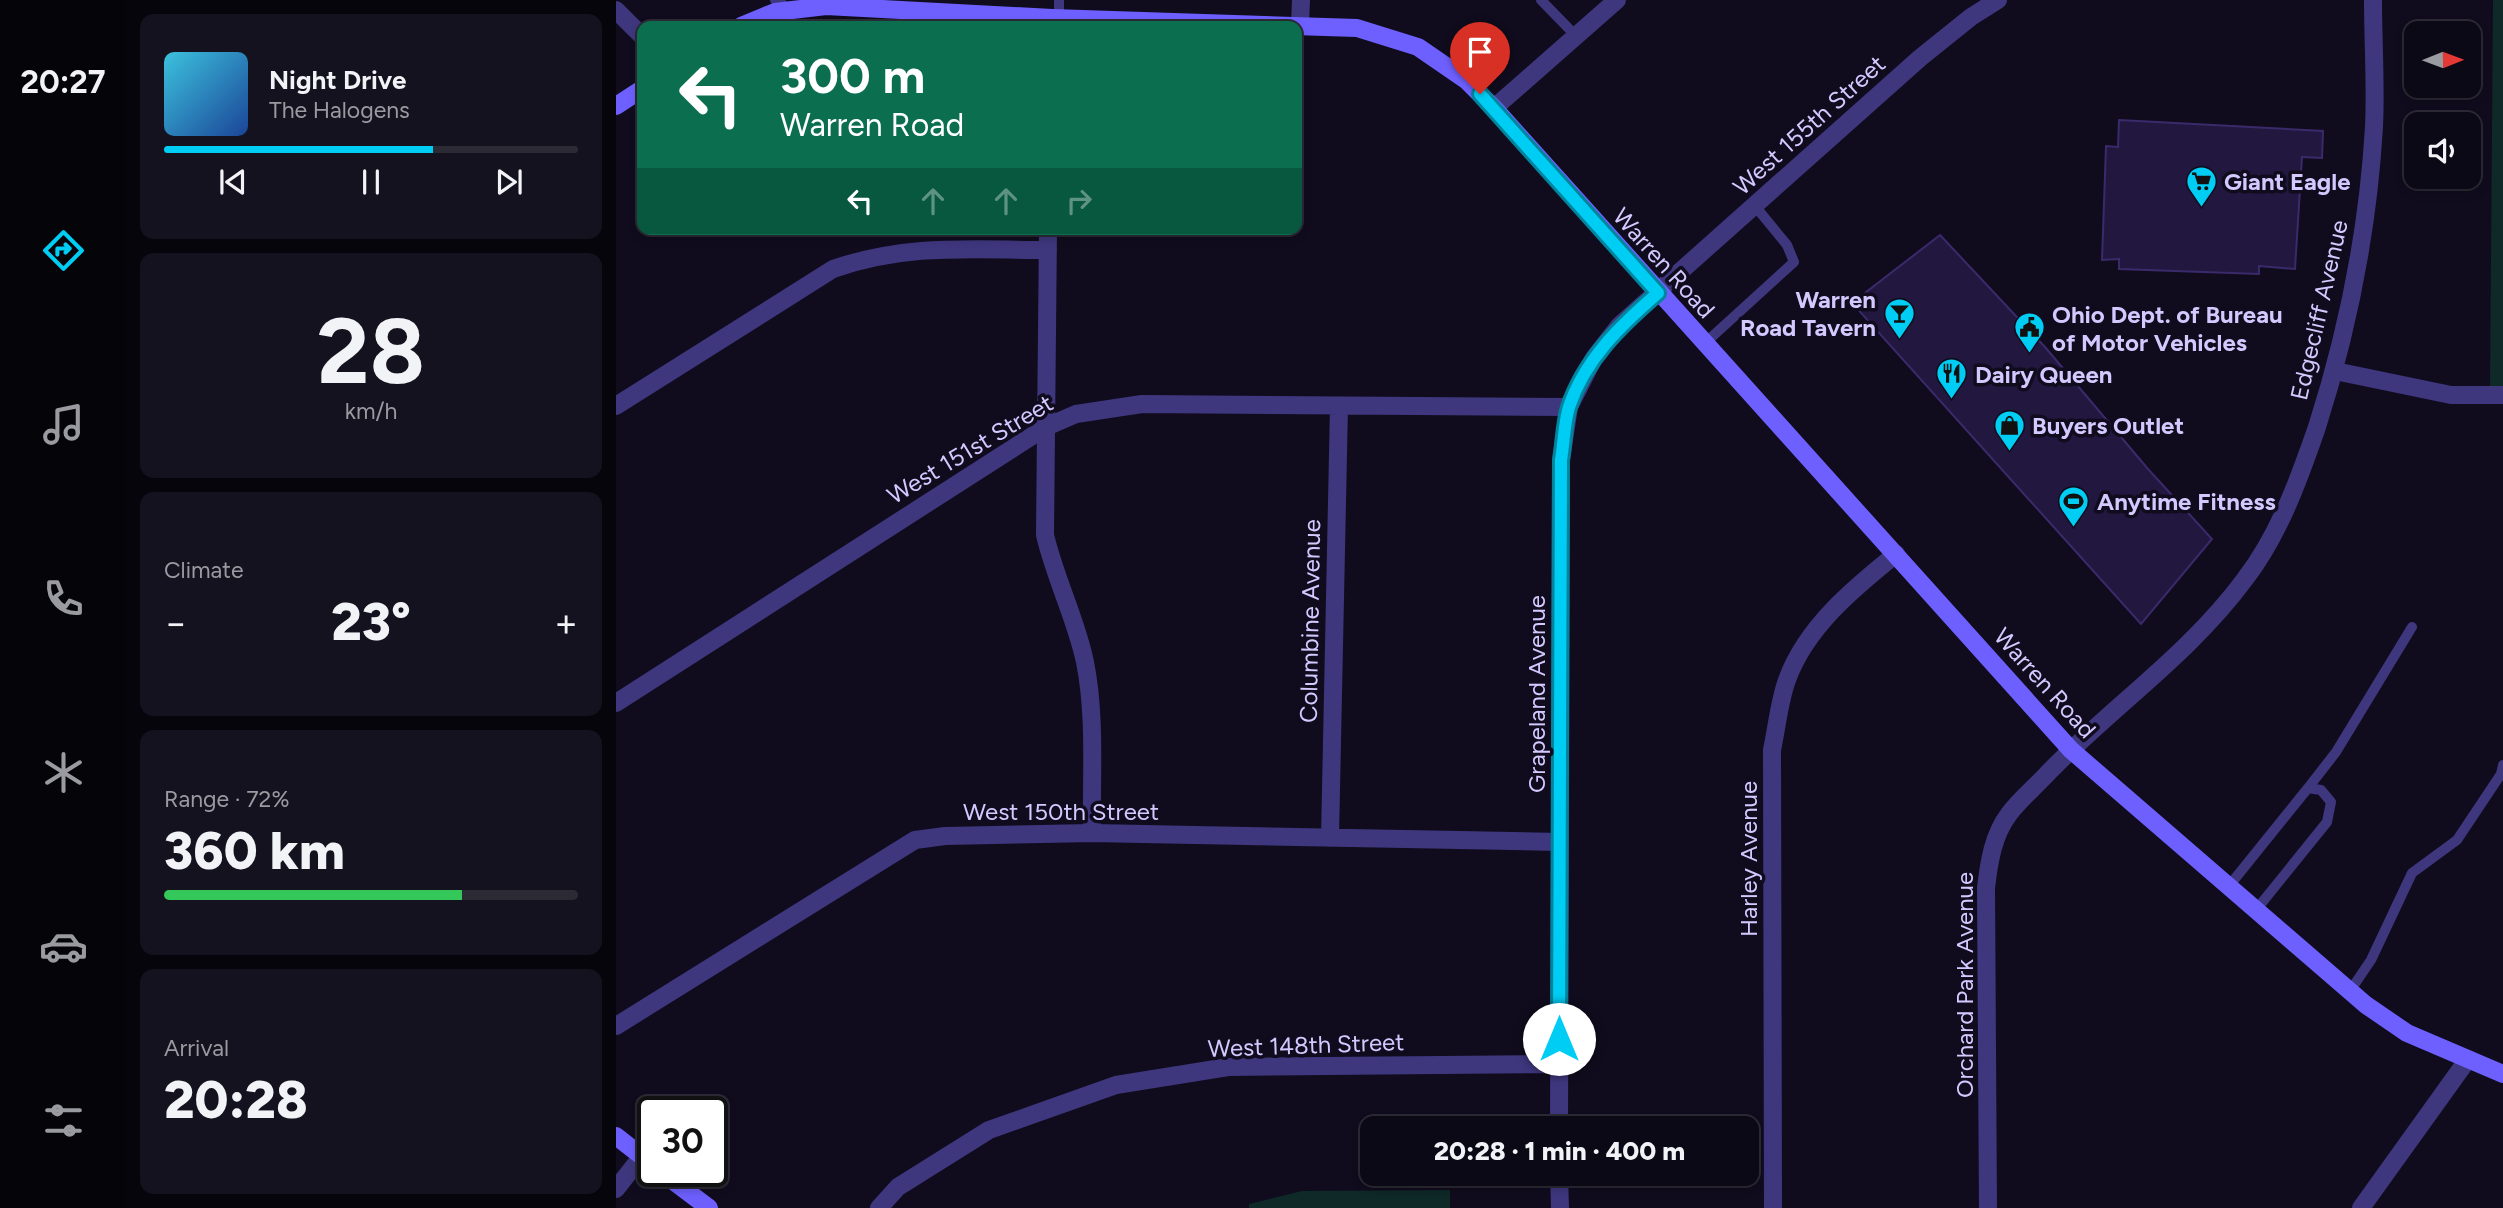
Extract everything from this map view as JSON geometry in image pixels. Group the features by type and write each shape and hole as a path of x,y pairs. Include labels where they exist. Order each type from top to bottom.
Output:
{"main road":[{"name":"Warren Road","path":"753,21 775,12 782,5 937,6 1054,21"},
{"name":"Warren Road","path":"1302,26 1357,28 1418,47 1466,80 2071,750 2350,991 2407,1033 2503,1074"},
{"path":"616,106 637,92"},
{"path":"616,1136 637,1153"},
{"path":"681,1187 709,1208"}],"street":[{"path":"1300,21 1301,0"},
{"path":"1494,108 1617,0"},
{"name":"West 155th Street","path":"1658,293 1920,58 1971,17 1998,0"},
{"name":"Edgecliff Avenue","path":"2071,750 2204,628 2246,578 2277,526 2302,472 2335,371 2353,293 2367,204 2374,125 2373,0"},
{"path":"616,10 637,31"},
{"path":"1048,235 1045,535 1085,661 1090,706 1092,833"},
{"path":"616,406 833,269 869,257 913,250 1048,250"},
{"name":"Grapeland Avenue","path":"1559,1116 1561,460 1569,407 1594,358 1619,326 1658,293"},
{"path":"2335,371 2451,395 2503,395"},
{"name":"West 151st Street","path":"616,703 1046,427 1076,414 1142,404 1569,407"},
{"name":"Columbine Avenue","path":"1330,838 1339,406"},
{"name":"Harley Avenue","path":"1773,1208 1772,750 1787,680 1809,641 1840,600 1896,554"},
{"name":"Orchard Park Avenue","path":"1988,1208 1986,888 1990,853 2008,814 2071,750"},
{"name":"West 150th Street","path":"616,1026 915,840 945,836 1092,833 1560,842"},
{"path":"2361,1208 2468,1059"},
{"name":"West 148th Street","path":"879,1208 898,1186 989,1130 1116,1086 1228,1068 1559,1064"},
{"path":"616,1189 637,1170"},
{"path":"1559,1186 1560,1208"}],"lane":[{"path":"1054,21 1059,0"},
{"path":"1541,0 1576,36"},
{"path":"1704,344 1794,262 1787,245 1755,206"},
{"path":"2229,886 2336,752 2412,627"},
{"path":"2350,991 2371,960 2412,873 2457,840 2501,774 2503,765"},
{"path":"2256,910 2327,822 2331,802 2321,790 2308,788"}],"green space":[{"path":"2493,0 2503,0 2503,387 2490,387"},
{"path":"1450,1190 1450,1208 1249,1208 1249,1204 1302,1191"}],"building":[{"name":"Giant Eagle","path":"2119,120 2323,131 2322,158 2302,157 2295,269 2259,266 2259,274 2119,269 2119,259 2102,260 2106,146 2118,147"},
{"path":"1940,235 2045,347 2148,469 2212,539 2141,624 1852,303"}],"place":[{"name":"Giant Eagle","path":"2201,208"},
{"name":"Warren Road Tavern","path":"1899,340"},
{"name":"Ohio Dept. of Bureau of Motor Vehicles","path":"2029,355"},
{"name":"Dairy Queen","path":"1952,401"},
{"name":"Buyers Outlet","path":"2009,452"},
{"name":"Anytime Fitness","path":"2074,528"}],"route":[{"path":"1480,94 1658,293 1619,326 1594,358 1569,407 1561,460 1559,1039"}]}
